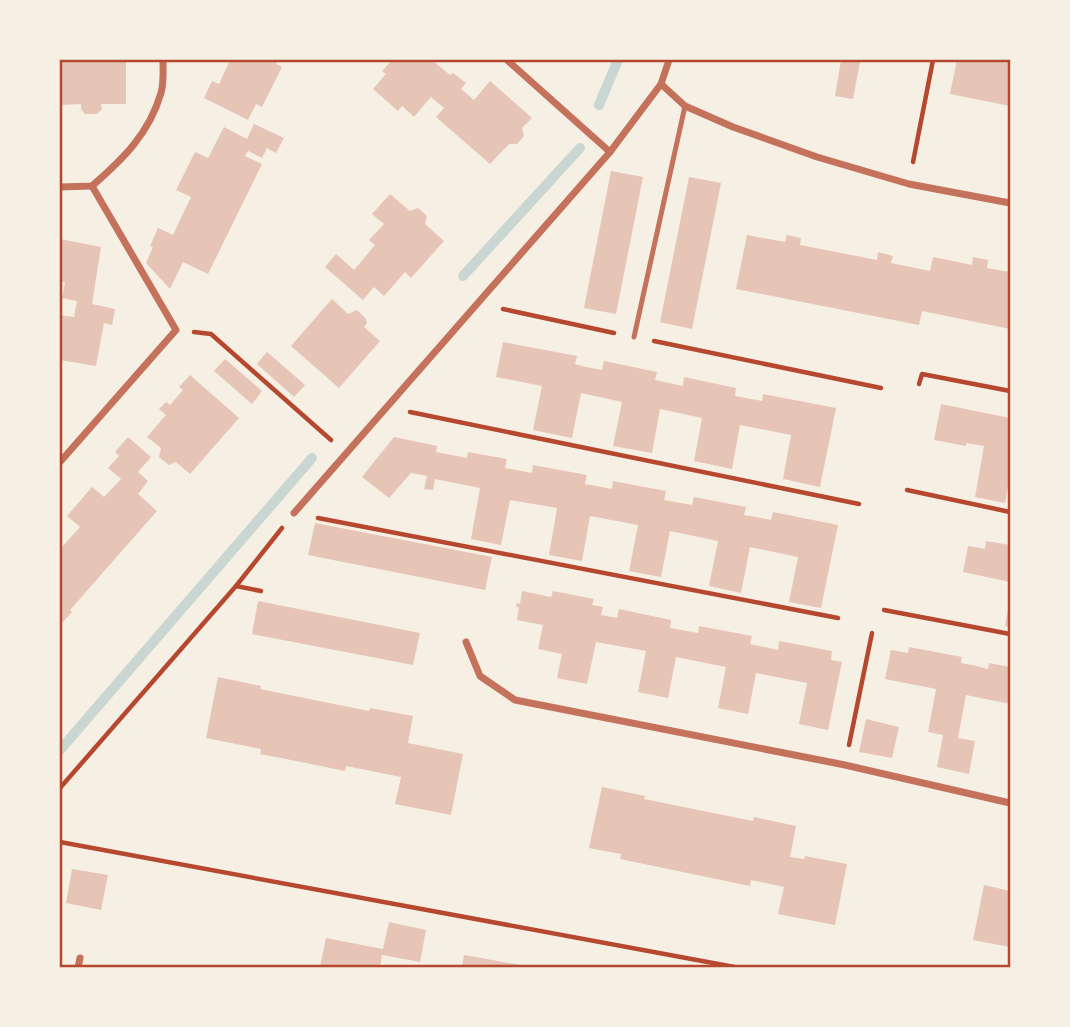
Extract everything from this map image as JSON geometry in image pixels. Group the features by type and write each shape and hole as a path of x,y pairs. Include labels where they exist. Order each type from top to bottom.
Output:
{"street":[{"path":"60,187 92,186 125,157 149,123 162,91 163,60"},
{"path":"507,60 610,152"},
{"path":"294,513 475,303 610,152 661,84 668,60"},
{"path":"661,84 685,106 733,127 817,157 909,184 1010,203"},
{"path":"60,462 176,330 92,186"},
{"path":"466,642 480,676 515,700 845,765 1010,803"},
{"path":"78,968 79,958"}],"lane":[{"path":"634,337 685,106"}],"path":[{"path":"909,184 933,60"},
{"path":"475,303 881,388"},
{"path":"176,330 211,334 345,452"},
{"path":"919,384 922,374 1010,391"},
{"path":"385,407 859,504"},
{"path":"907,491 1010,512"},
{"path":"60,788 236,586 294,513 838,618"},
{"path":"236,586 261,591"},
{"path":"884,610 1010,634"},
{"path":"845,765 872,633"},
{"path":"60,842 740,968"}],"building":[{"path":"60,60 126,60 126,104 101,104 102,109 97,114 85,114 81,104 60,105"},
{"path":"230,60 278,60 276,64 282,67 262,107 256,104 248,120 204,98 212,81 219,84"},
{"path":"392,60 432,60 450,75 453,73 466,83 461,89 474,100 490,81 532,118 522,128 524,136 517,144 509,144 490,164 436,117 444,108 431,97 414,117 402,106 398,111 373,89 386,74 382,71"},
{"path":"841,60 860,62 853,99 835,96"},
{"path":"957,60 1010,60 1010,106 950,94"},
{"path":"254,124 284,138 276,153 267,148 262,158 248,151 245,156 262,164 208,274 183,262 170,289 146,263 158,228 173,235 191,197 176,190 195,152 208,158 224,127 247,139"},
{"path":"611,171 643,177 616,314 584,308"},
{"path":"689,177 721,183 692,329 660,322"},
{"path":"390,194 410,211 418,208 427,216 425,224 444,241 411,278 405,272 384,296 374,287 363,300 325,267 336,254 354,270 375,245 369,240 384,224 372,214"},
{"path":"747,235 785,242 787,235 801,238 800,245 877,260 878,252 893,256 891,263 930,271 933,257 972,265 973,257 988,260 987,268 1010,272 1010,329 922,311 919,325 736,289"},
{"path":"60,239 101,247 92,304 115,309 112,325 104,323 96,366 60,360 60,315 74,317 77,301 62,298 65,282 60,281"},
{"path":"332,299 348,314 357,310 366,319 364,327 380,341 339,388 291,346"},
{"path":"503,342 577,356 575,364 586,367 602,370 604,361 657,372 655,380 683,386 684,377 736,388 735,396 762,401 763,394 836,408 820,487 783,479 791,435 740,425 732,469 694,461 702,418 660,409 652,453 613,446 622,402 581,393 572,438 533,430 542,386 496,377"},
{"path":"267,352 305,385 294,397 257,364"},
{"path":"225,359 262,391 252,404 214,371"},
{"path":"190,375 239,418 190,474 176,462 169,465 159,457 161,448 147,437 166,415 159,409 166,402 170,405 183,390 179,387"},
{"path":"941,404 1010,418 1010,474 1005,503 975,497 984,446 966,443 966,446 934,440"},
{"path":"128,437 151,457 138,472 148,481 138,494 157,511 70,610 72,612 60,625 60,549 80,527 67,516 92,487 104,497 121,479 108,468 119,456 115,452"},
{"path":"394,437 437,446 436,452 467,458 468,452 507,459 505,468 532,473 533,465 587,475 585,484 612,489 613,481 666,491 664,500 692,505 694,497 746,507 744,515 771,520 773,512 838,525 821,608 789,602 798,557 750,547 741,593 709,586 718,541 670,531 661,577 629,571 638,525 590,516 582,561 549,555 557,508 510,500 501,545 471,539 480,488 435,479 433,490 424,489 427,476 411,473 389,498 362,477"},
{"path":"315,523 492,557 485,590 308,555"},
{"path":"986,541 1010,545 1010,582 963,572 968,546 985,549"},
{"path":"522,591 551,597 553,591 594,599 592,605 603,607 601,615 617,618 619,609 671,620 670,628 698,633 699,626 752,636 750,644 778,650 779,641 832,651 831,660 842,662 828,730 799,724 807,683 756,673 748,714 718,708 726,667 676,657 668,698 638,692 646,651 596,642 587,684 557,678 562,654 538,649 543,625 517,620 519,607 516,607 517,603 520,604"},
{"path":"258,601 420,633 413,665 252,634"},
{"path":"1010,604 1010,627 1005,626"},
{"path":"909,647 962,657 961,663 988,669 989,663 1010,667 1010,704 966,695 958,738 975,741 969,774 937,767 943,735 928,732 936,689 885,679 891,650 908,653"},
{"path":"218,677 261,686 260,689 369,711 370,708 413,716 408,743 463,754 451,815 395,804 401,777 346,766 345,771 260,754 261,749 206,738"},
{"path":"866,719 899,727 892,758 859,752"},
{"path":"602,787 645,796 644,799 753,821 754,817 796,826 790,857 804,859 805,856 847,864 835,925 778,914 784,887 751,880 750,886 620,859 621,854 589,848"},
{"path":"72,869 108,875 101,910 66,903"},
{"path":"984,885 1010,891 1010,947 973,940"},
{"path":"389,922 426,930 420,962 382,955 380,967 320,967 326,938 383,949"},
{"path":"464,955 526,966 526,967 462,967"}],"waterway":[{"path":"599,105 618,60"},
{"path":"463,276 580,148"},
{"path":"60,750 312,458"}]}
